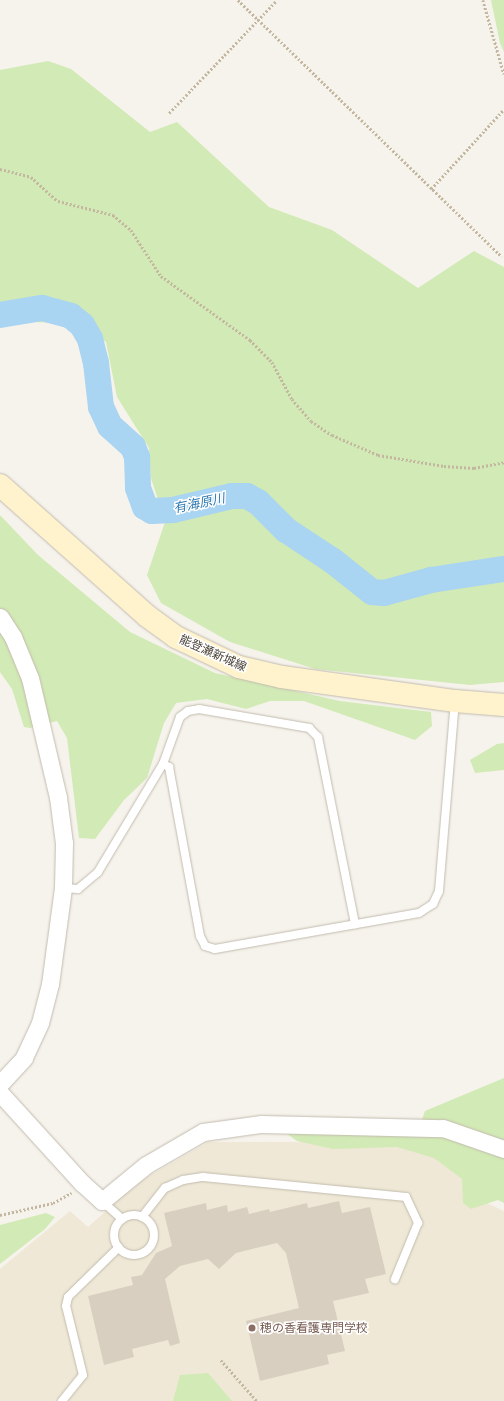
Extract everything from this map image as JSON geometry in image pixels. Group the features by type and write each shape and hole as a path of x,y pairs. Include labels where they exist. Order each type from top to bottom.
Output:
{"main road":[{"name":"能登瀬新城線","path":"0,485 147,616 176,637 239,667 282,677 455,701 504,705"}],"street":[{"path":"0,617 13,637 30,678 58,797 64,843 63,888 50,984 40,1023 24,1058 0,1084"},
{"path":"0,1093 82,1183 102,1201 146,1165 179,1144 210,1131 261,1124 442,1128 504,1149"}],"lane":[{"path":"163,764 169,768 200,936 205,946 216,950 419,913 433,904 439,891 455,701"},
{"path":"63,888 78,889 98,872 163,764 180,717 188,711 199,709 309,728 318,737 355,924"},
{"path":"142,1217 165,1188 183,1180 203,1177 406,1197 418,1223 395,1279"},
{"path":"102,1201 122,1220"},
{"path":"128,1216 142,1217 152,1226 154,1233 151,1246 147,1251 135,1255 123,1252 114,1236 122,1220 128,1216"},
{"path":"62,1401 83,1375 66,1306 68,1297 119,1247"}],"path":[{"path":"238,0 502,257"},
{"path":"169,112 277,0"},
{"path":"483,0 504,74"},
{"path":"431,189 504,109"},
{"path":"0,169 30,177 58,201 113,215 131,230 161,276 250,340 272,362 292,399 311,421 332,435 378,455 444,466 474,468 504,462"},
{"path":"0,1215 53,1203 71,1193 82,1183"},
{"path":"221,1360 257,1401"}],"shaded area":[{"name":"穂の香看護専門学校","path":"208,1142 411,1142 459,1169 474,1197 504,1211 504,1401 0,1401 0,1269 70,1211 88,1227 137,1183"}],"green space":[{"path":"491,0 504,0 504,52 500,43"},
{"path":"48,61 71,69 150,132 177,122 269,207 332,230 418,288 474,251 504,267 504,682 470,685 315,669 230,642 161,603 147,575 165,522 151,478 149,448 117,397 106,342 64,323 0,321 0,70"},
{"path":"0,515 38,555 130,632 215,673 340,701 431,712 432,726 415,740 304,701 270,701 246,709 207,699 176,703 164,723 147,778 124,800 95,839 79,838 67,738 57,721 30,728 24,727 12,689 0,672"},
{"path":"504,743 504,770 475,773 470,760 497,744"},
{"path":"504,1078 504,1203 498,1200 471,1209 463,1203 462,1179 434,1158 397,1147 333,1149 297,1141 283,1131 418,1131 425,1111"},
{"path":"46,1213 55,1217 45,1229 0,1264 0,1225"},
{"path":"208,1373 232,1401 173,1401 180,1375"}],"building":[{"path":"339,1201 342,1213 370,1207 386,1274 365,1279 369,1293 333,1301 345,1351 327,1355 329,1364 260,1381 246,1321 299,1308 286,1253 277,1243 236,1253 219,1269 208,1259 180,1266 165,1279 180,1343 170,1346 168,1340 132,1349 134,1357 104,1365 88,1296 133,1285 131,1277 142,1275 156,1253 172,1246 164,1213 206,1203 207,1210 227,1205 228,1212 247,1207 249,1214 269,1209 270,1212 307,1203 308,1208"}],"waterway":[{"name":"有海原川","path":"0,315 42,308 71,316 82,325 90,339 96,363 101,407 110,426 133,447 137,457 138,488 145,507 152,511 173,510 232,496 247,496 258,502 286,530 333,561 372,592 384,593 431,580 504,569"}],"place":[{"name":"穂の香看護専門学校","path":"252,1328"}]}
